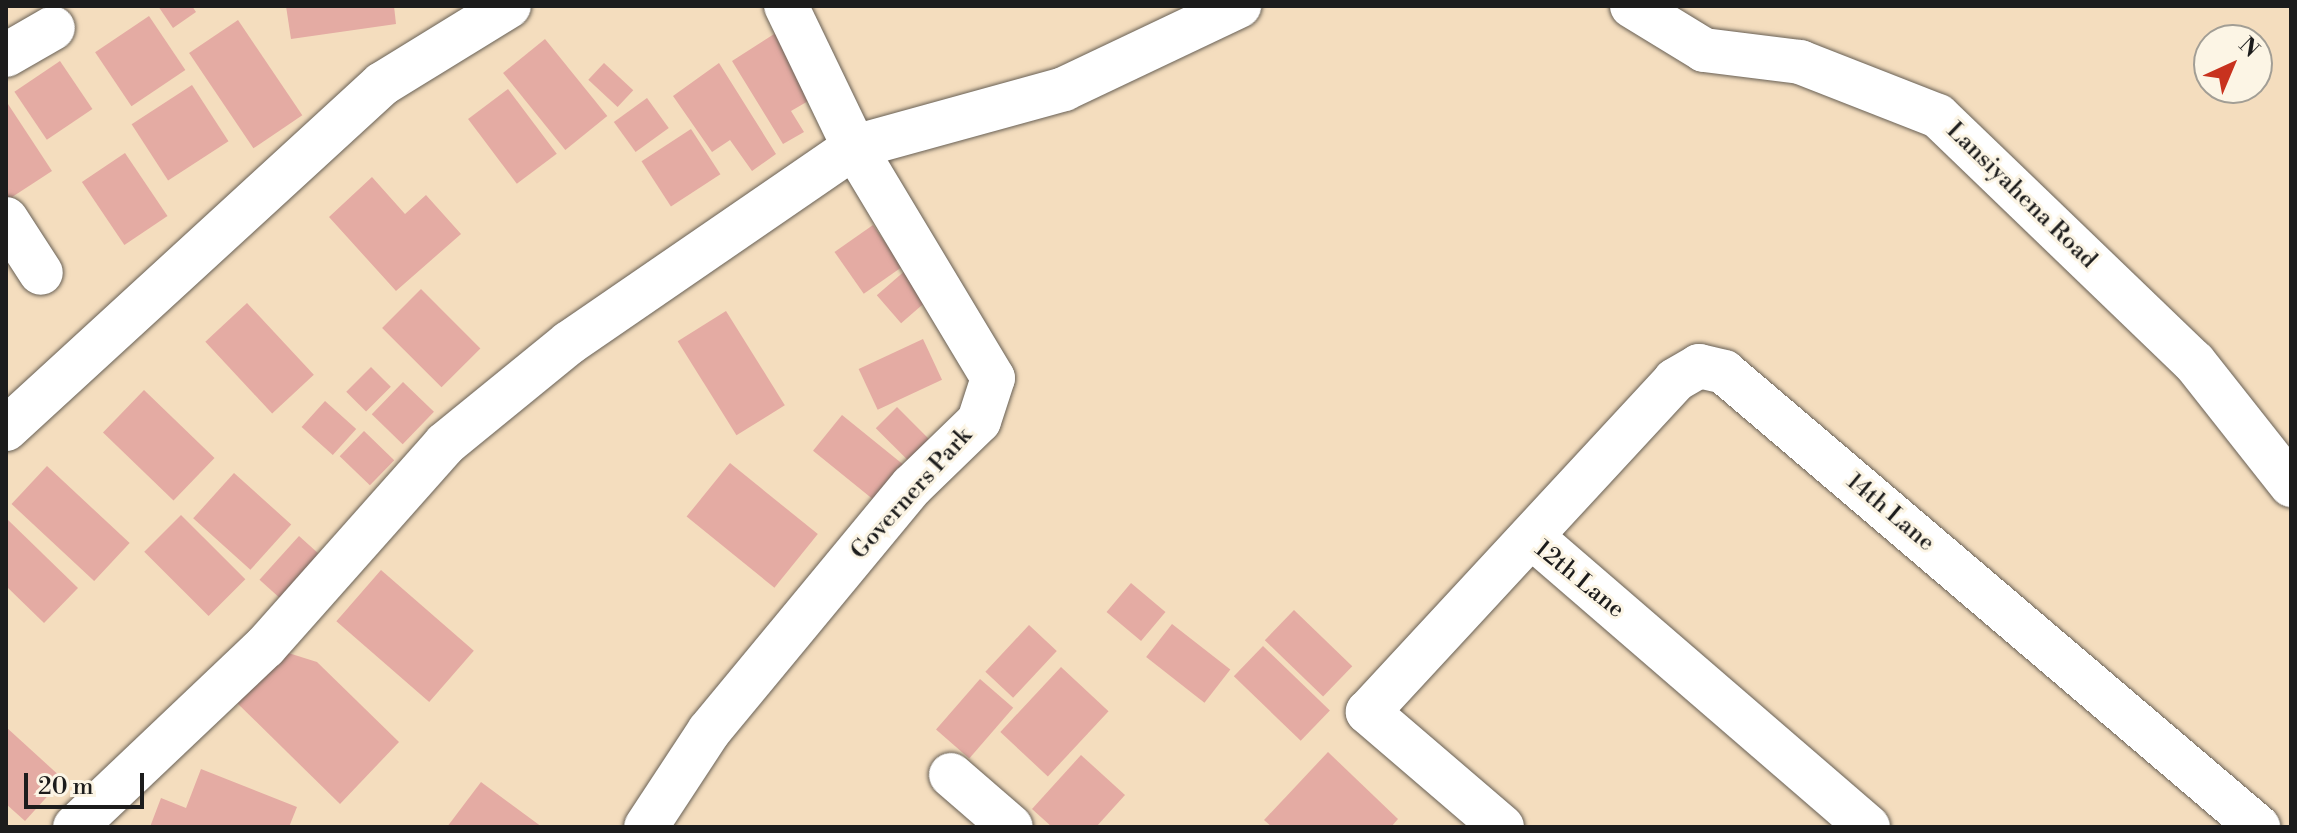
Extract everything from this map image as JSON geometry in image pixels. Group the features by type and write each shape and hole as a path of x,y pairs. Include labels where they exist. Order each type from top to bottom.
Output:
{"street":[{"path":"6,429 382,84 509,6"},
{"name":"Governers Park","path":"646,827 719,719 912,486 979,421 993,378 854,147 786,6"},
{"path":"75,827 265,647 445,444 569,343 854,147 1064,89 1239,6"},
{"name":"Lansiyahena Road","path":"1632,6 1704,50 1800,62 1938,116 2194,362 2291,485"},
{"path":"6,55 53,28"},
{"path":"6,219 41,273"},
{"name":"14th Lane","path":"1532,537 1675,380 1699,366 1724,372 2258,827"},
{"name":"12th Lane","path":"1502,827 1368,712 1532,537 1868,827"},
{"path":"951,775 1011,827"}],"building":[{"path":"158,6 192,6 196,12 173,28"},
{"path":"286,6 394,6 396,24 291,39"},
{"path":"149,16 185,70 131,106 95,52"},
{"path":"238,20 302,115 253,148 189,53"},
{"path":"782,29 822,93 791,111 804,132 783,144 732,61"},
{"path":"545,39 607,116 565,150 503,73"},
{"path":"60,61 92,109 47,140 14,92"},
{"path":"604,63 633,90 618,107 588,80"},
{"path":"719,63 776,154 752,171 730,140 712,152 673,96"},
{"path":"192,85 228,141 168,180 132,124"},
{"path":"508,89 557,154 517,184 468,119"},
{"path":"647,98 669,128 636,152 614,122"},
{"path":"6,101 52,171 6,201"},
{"path":"691,129 720,174 671,206 642,161"},
{"path":"125,153 167,216 124,245 82,182"},
{"path":"372,177 405,214 426,195 461,234 396,291 329,217"},
{"path":"873,225 902,267 864,294 834,252"},
{"path":"907,269 931,297 901,323 877,295"},
{"path":"421,289 480,348 442,387 382,328"},
{"path":"247,303 314,375 272,414 205,342"},
{"path":"726,311 785,405 736,435 678,341"},
{"path":"923,339 942,380 878,410 859,369"},
{"path":"371,367 391,387 366,412 346,392"},
{"path":"403,382 434,412 403,444 372,414"},
{"path":"144,390 214,458 174,501 103,432"},
{"path":"325,401 356,429 333,455 302,427"},
{"path":"897,407 936,446 915,467 876,428"},
{"path":"842,415 910,470 881,505 813,451"},
{"path":"364,431 394,460 370,485 340,456"},
{"path":"730,463 818,534 774,588 687,517"},
{"path":"47,466 130,543 94,581 12,504"},
{"path":"234,473 291,525 250,570 193,518"},
{"path":"181,515 245,579 209,616 144,552"},
{"path":"6,518 78,588 44,623 6,586"},
{"path":"299,536 331,565 291,609 260,580"},
{"path":"381,570 474,651 429,702 336,621"},
{"path":"1131,583 1165,612 1141,641 1107,612"},
{"path":"1294,610 1352,666 1323,696 1265,640"},
{"path":"1172,624 1230,670 1204,703 1146,657"},
{"path":"1029,625 1057,651 1013,698 985,672"},
{"path":"1263,646 1330,711 1301,741 1234,676"},
{"path":"282,651 317,662 399,742 340,804 234,700"},
{"path":"1061,667 1109,711 1048,776 1000,732"},
{"path":"980,679 1013,708 969,758 936,730"},
{"path":"6,727 63,779 25,821 6,804"},
{"path":"1328,752 1398,819 1391,827 1272,827 1264,820"},
{"path":"1081,755 1125,795 1096,827 1052,827 1032,809"},
{"path":"201,769 297,807 289,827 150,827 161,798 186,808"},
{"path":"481,782 542,827 447,827"}]}
